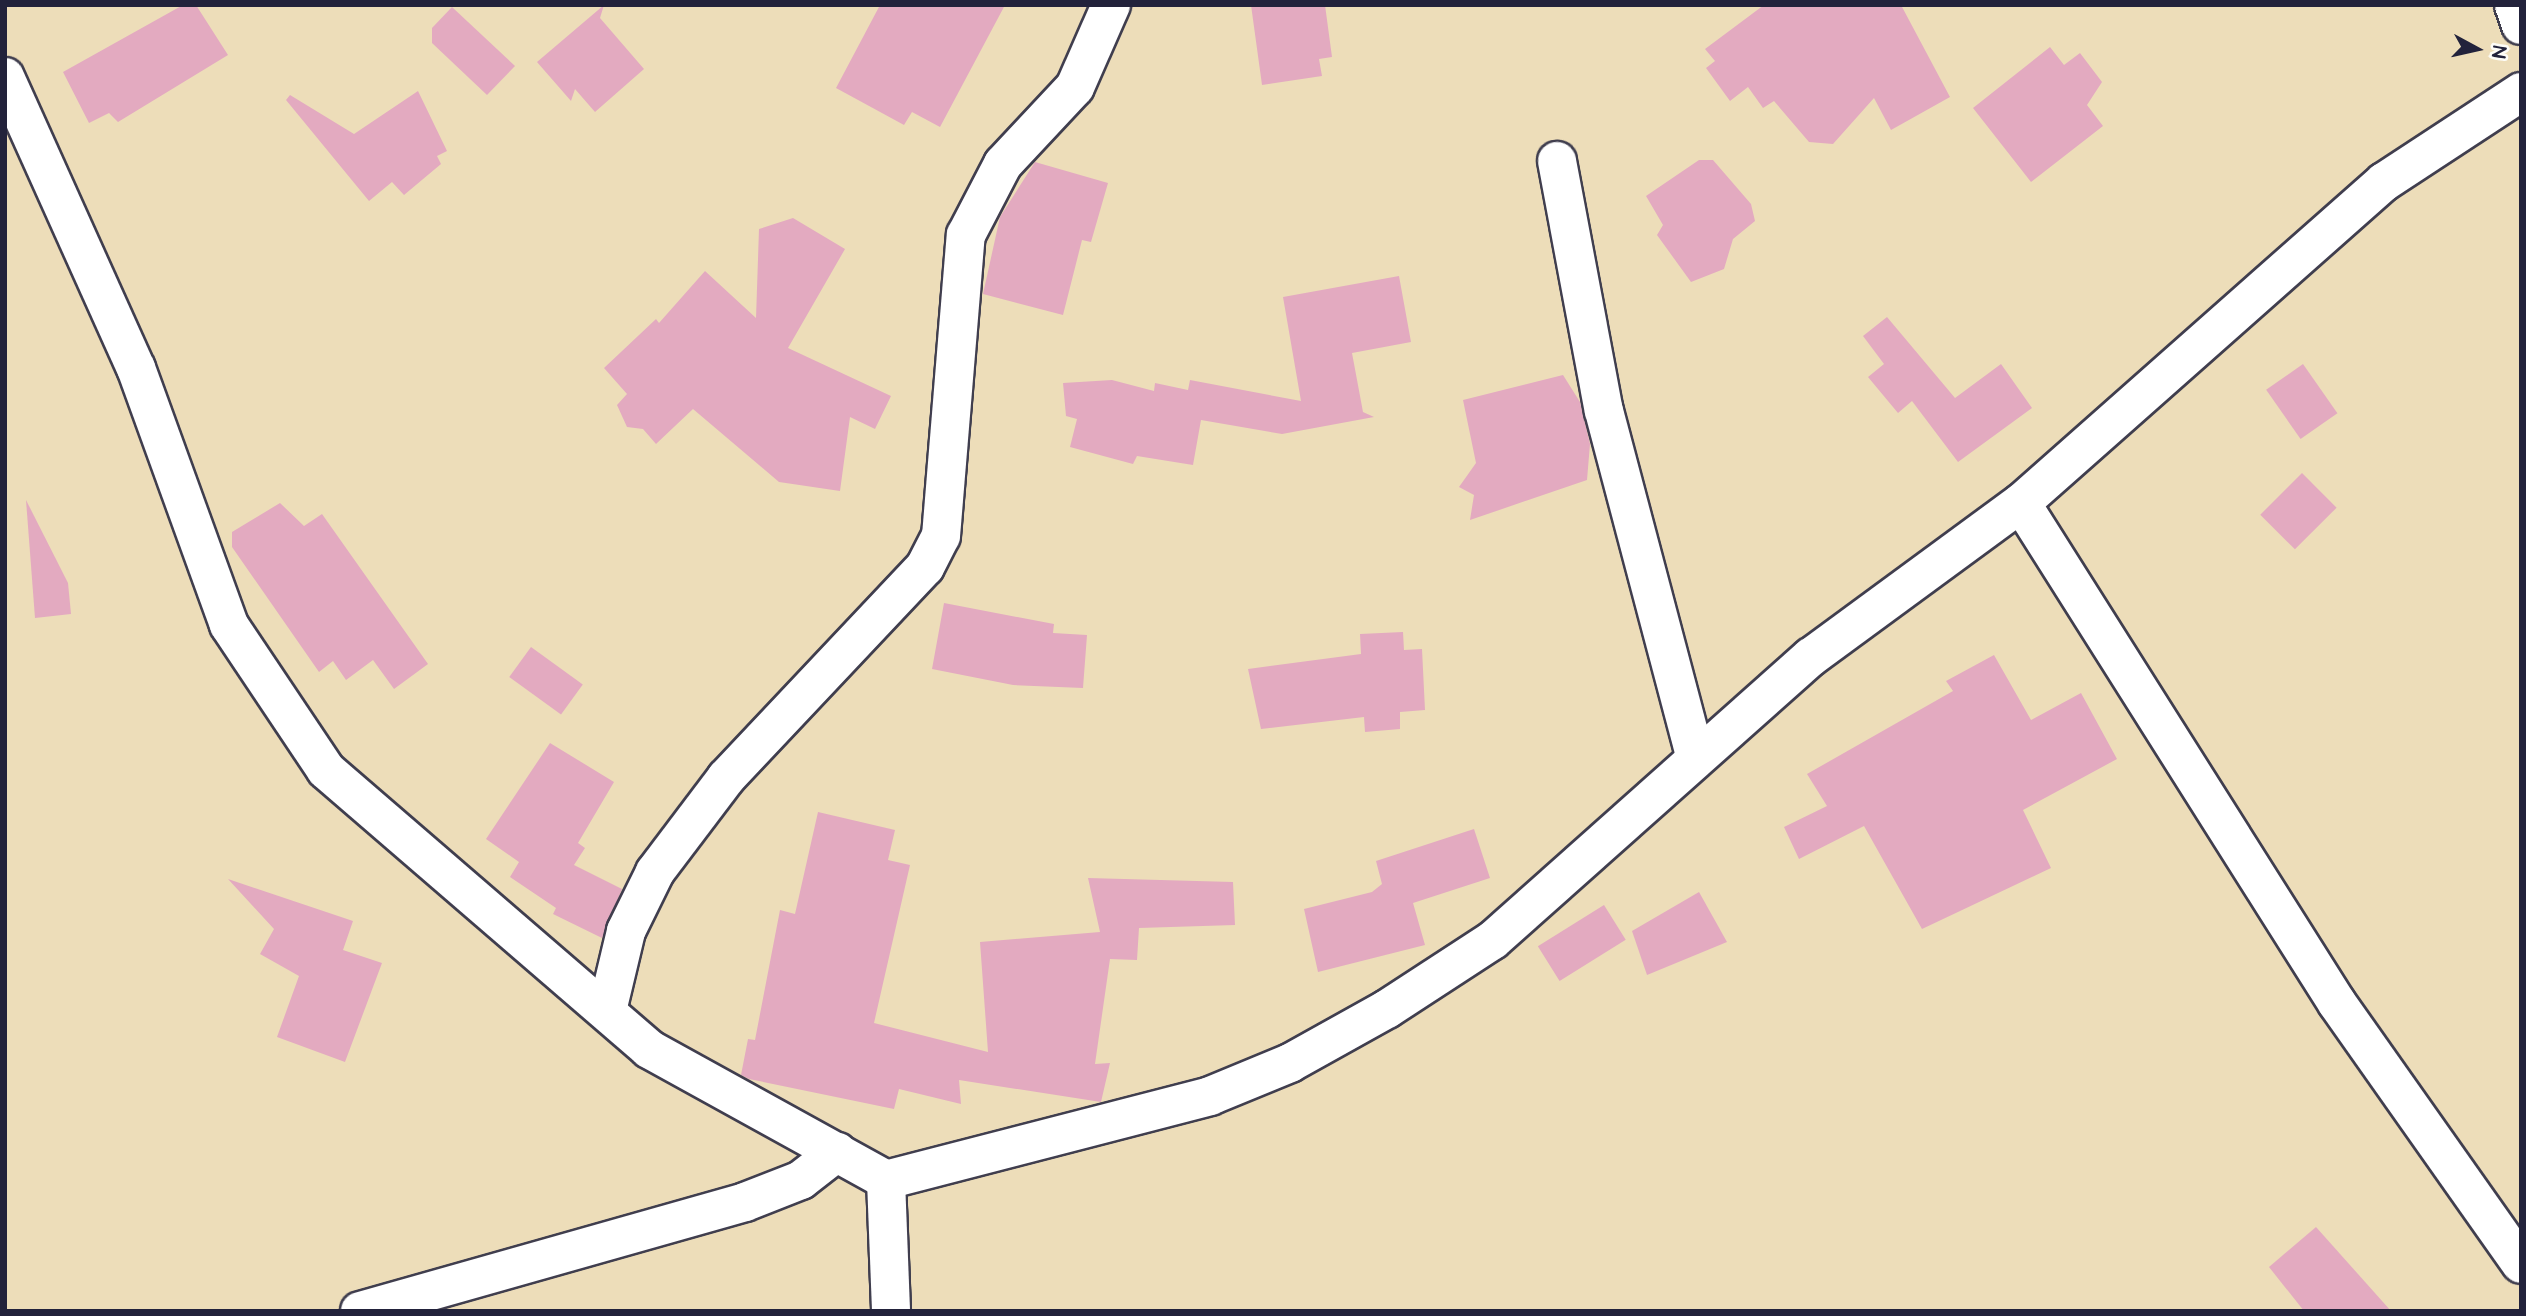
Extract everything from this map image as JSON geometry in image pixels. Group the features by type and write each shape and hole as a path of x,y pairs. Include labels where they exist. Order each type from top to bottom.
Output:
{"street":[{"path":"607,1012 626,931 655,872 726,778 925,567 941,536 965,235 1003,164 1075,87 1111,5"},
{"path":"2514,5 2521,25"},
{"path":"5,77 136,368 229,625 286,718 326,771 649,1049 886,1180 1210,1096 1290,1063 1493,940 1811,657 2021,503 2384,182 2521,92"},
{"path":"1557,160 1604,411 1696,758"},
{"path":"2021,503 2337,1003 2521,1264"},
{"path":"360,1311 745,1202 801,1180 837,1152"},
{"path":"886,1180 891,1311"}],"building":[{"path":"183,5 196,5 228,55 118,122 109,113 89,123 63,72"},
{"path":"604,5 600,18 644,69 595,112 575,89 571,101 537,62"},
{"path":"880,5 1005,5 940,127 912,112 904,125 836,88"},
{"path":"1251,5 1325,5 1332,57 1319,59 1322,76 1262,85"},
{"path":"1764,5 1901,5 1950,97 1891,130 1874,98 1833,144 1809,142 1774,101 1763,108 1748,87 1730,101 1706,68 1715,61 1705,49"},
{"path":"452,7 515,66 487,95 432,43 432,28"},
{"path":"2050,47 2064,65 2080,53 2102,82 2087,105 2103,126 2031,182 1973,108"},
{"path":"418,91 447,151 437,156 441,164 404,195 392,182 369,201 286,100 290,95 354,134"},
{"path":"1699,160 1713,160 1751,204 1755,221 1733,239 1724,269 1691,282 1657,235 1663,225 1646,196"},
{"path":"1035,162 1108,183 1091,242 1082,240 1063,315 983,294 1000,217"},
{"path":"793,218 845,249 788,348 891,396 875,429 850,417 840,491 779,482 693,409 656,444 643,429 627,427 617,405 627,394 604,368 656,319 659,323 705,271 756,318 759,229"},
{"path":"1399,276 1411,342 1352,353 1363,412 1374,417 1282,434 1201,420 1193,465 1137,456 1133,464 1070,447 1077,419 1066,416 1063,383 1112,380 1154,391 1155,383 1188,390 1190,380 1301,401 1283,297"},
{"path":"1887,317 1955,398 2001,364 2032,408 1958,462 1912,401 1898,413 1868,377 1884,364 1863,336"},
{"path":"2303,364 2337,413 2301,439 2266,390"},
{"path":"1563,375 1580,402 1590,444 1587,480 1470,520 1474,495 1459,487 1476,463 1463,400"},
{"path":"2302,473 2337,508 2295,549 2260,515"},
{"path":"26,500 68,583 71,614 35,618"},
{"path":"280,503 304,526 322,514 428,664 394,689 373,660 346,680 333,661 319,672 232,547 232,532"},
{"path":"944,603 1054,624 1053,633 1087,635 1083,688 1013,685 932,669"},
{"path":"1403,632 1404,650 1422,649 1425,710 1400,712 1400,729 1365,732 1364,717 1261,729 1248,669 1361,654 1360,634"},
{"path":"531,647 583,685 561,715 509,677"},
{"path":"1994,655 2031,720 2081,693 2117,759 2023,810 2051,868 1922,929 1864,826 1799,859 1784,827 1827,806 1807,774 1953,691 1946,681"},
{"path":"550,743 614,782 578,843 585,848 574,865 622,889 602,938 553,914 556,908 510,877 519,862 486,839"},
{"path":"818,812 895,830 888,860 910,865 874,1023 988,1052 980,942 1100,932 1088,878 1233,882 1235,925 1139,928 1137,960 1110,959 1095,1064 1110,1063 1101,1102 959,1080 961,1104 899,1089 894,1109 749,1079 741,1075 748,1039 755,1040 780,910 795,914"},
{"path":"1474,829 1490,878 1413,903 1425,945 1318,972 1304,909 1372,892 1382,884 1376,861"},
{"path":"228,879 353,921 343,950 382,963 345,1062 277,1037 299,976 260,954 274,929"},
{"path":"1699,892 1727,942 1647,975 1632,931"},
{"path":"1604,905 1626,940 1560,981 1538,946"},
{"path":"2316,1227 2391,1311 2304,1311 2269,1267"}]}
